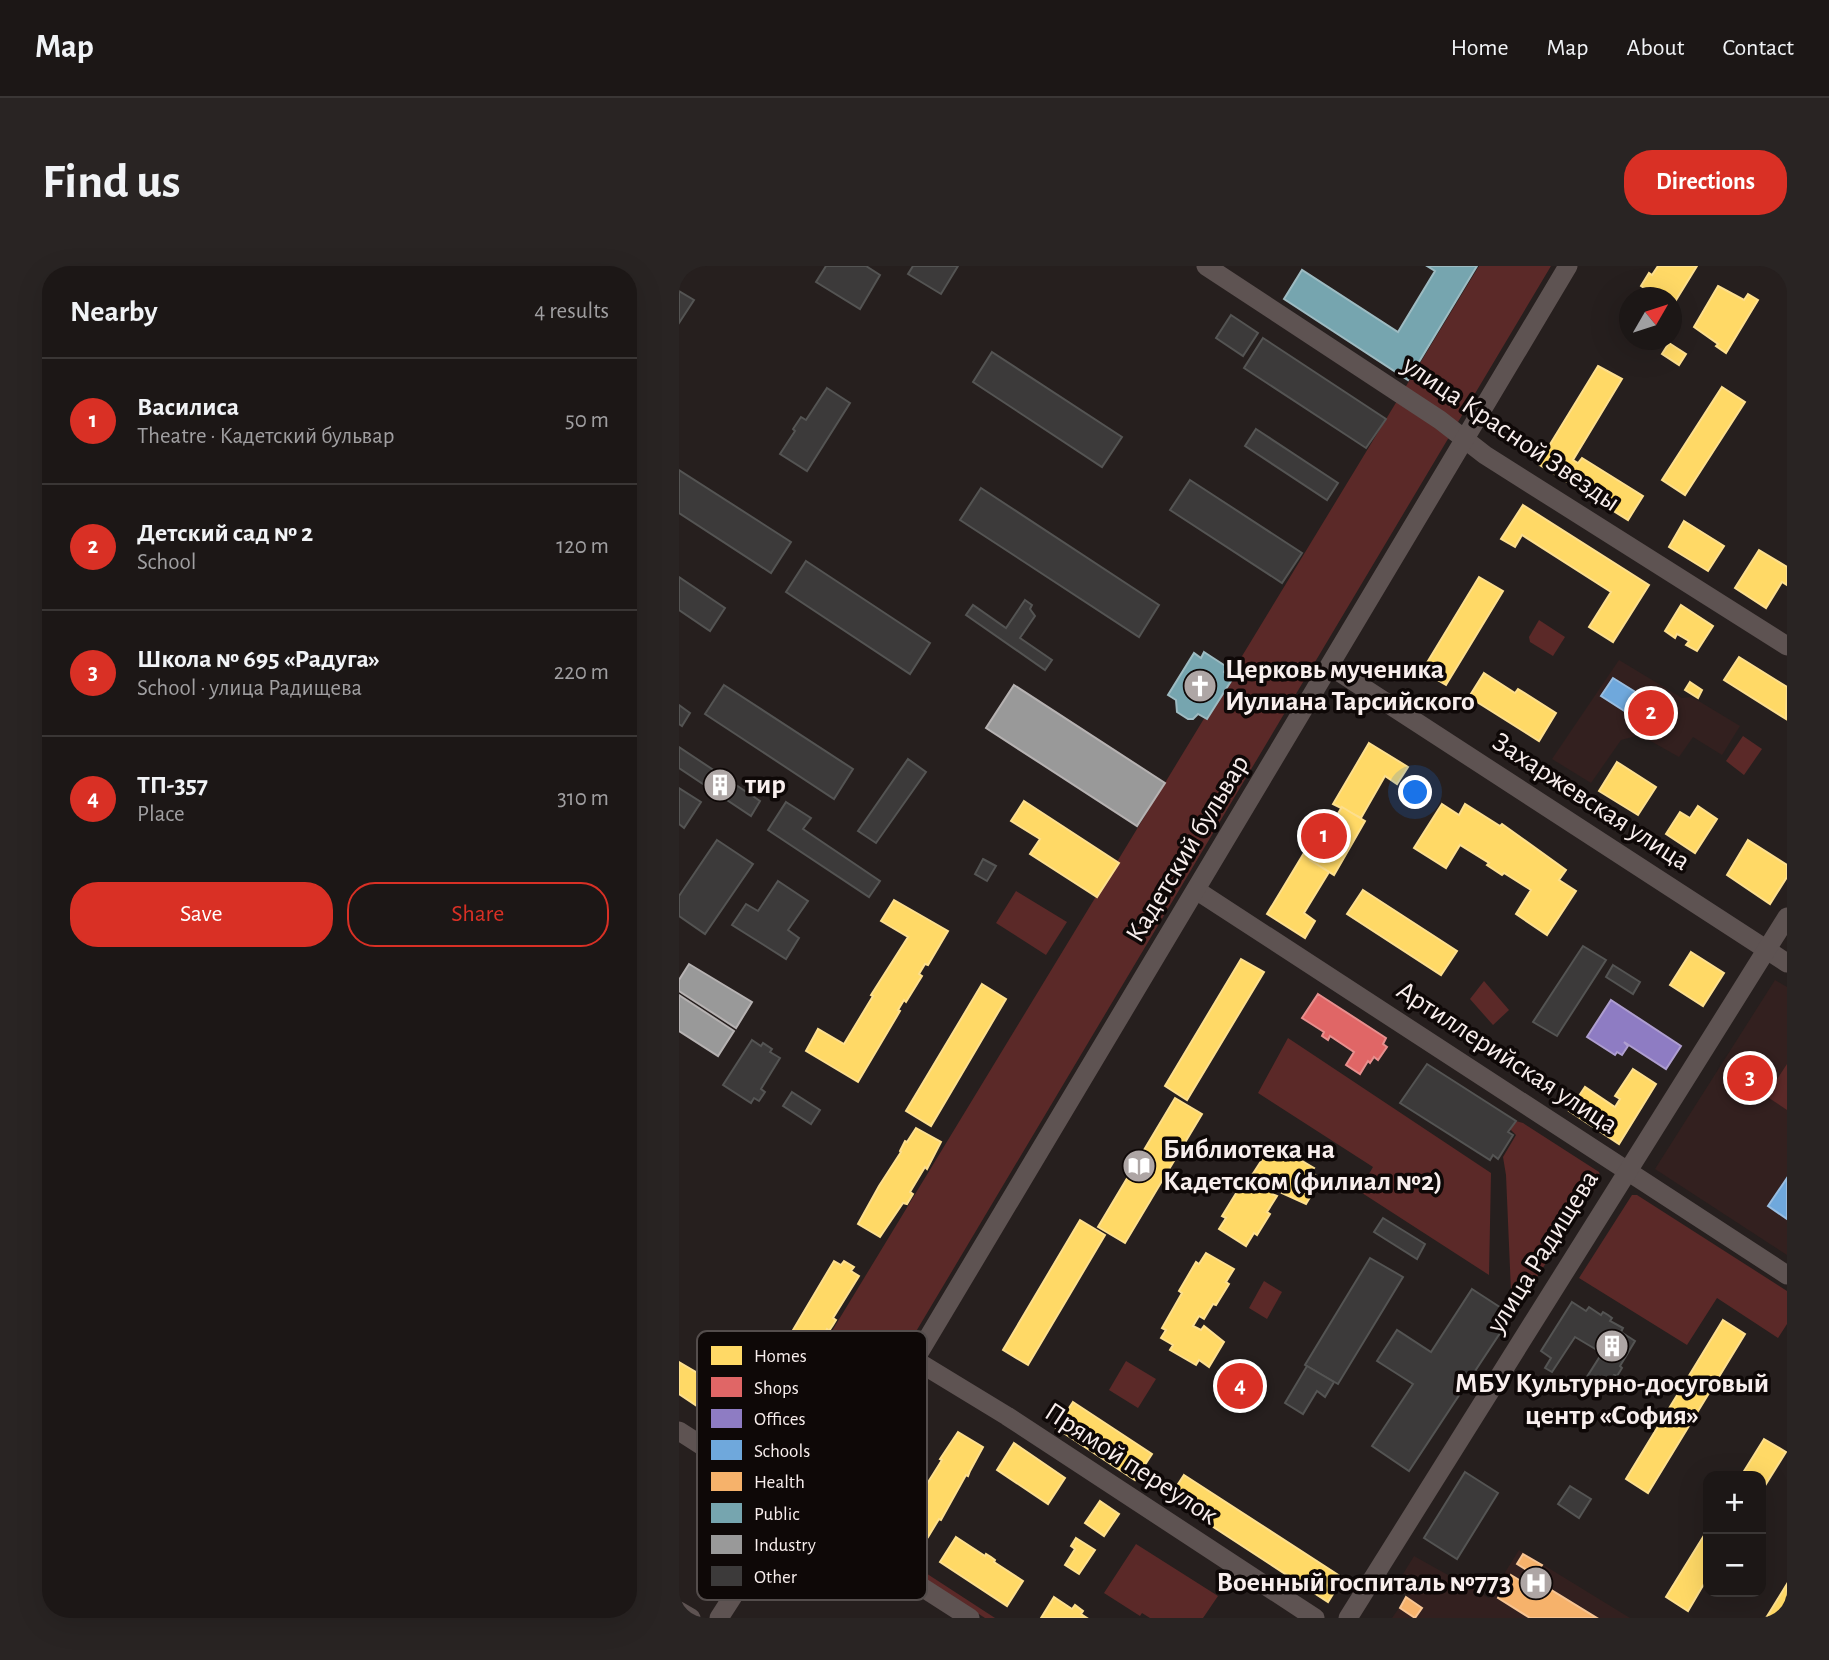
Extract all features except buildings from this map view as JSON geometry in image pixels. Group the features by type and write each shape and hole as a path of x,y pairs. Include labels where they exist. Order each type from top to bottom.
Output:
{"street":[{"name":"улица Красной Звезды","path":"1206,266 1416,403 1485,455 1787,646"},
{"name":"Кадетский бульвар","path":"927,1340 1568,266"},
{"name":"Захаржевская улица","path":"1330,666 1787,963"},
{"name":"Артиллерийская улица","path":"1196,890 1787,1275"},
{"name":"улица Радищева","path":"1348,1618 1787,917"},
{"name":"Прямой переулок","path":"927,1367 1007,1416 1315,1618"},
{"path":"679,1431 697,1442"},
{"path":"927,1590 970,1618"},
{"path":"719,1618 731,1600"},
{"path":"679,1611 691,1618"}],"shaded area":[{"path":"1479,266 1551,266 916,1331 832,1331"},
{"path":"1539,620 1565,637 1553,656 1530,642 1529,637"},
{"path":"1619,660 1682,698 1692,697 1740,726 1722,755 1693,737 1679,757 1640,735 1621,740 1591,783 1552,759"},
{"path":"1743,736 1762,749 1744,775 1726,761"},
{"path":"1016,891 1067,922 1046,955 996,923"},
{"path":"1775,980 1787,987 1787,1255 1655,1169"},
{"path":"1484,981 1509,1010 1493,1025 1470,999"},
{"path":"1288,1038 1491,1173 1489,1275 1359,1191 1373,1167 1258,1093"},
{"path":"1787,1064 1787,1110 1766,1096"},
{"path":"1516,1121 1599,1172 1601,1179 1512,1315 1503,1157 1516,1135 1510,1129"},
{"path":"1632,1195 1637,1195 1787,1291 1787,1324 1778,1338 1717,1298 1687,1345 1579,1278"},
{"path":"1264,1281 1282,1292 1267,1319 1249,1308"},
{"path":"1126,1361 1156,1379 1138,1408 1109,1390"},
{"path":"1136,1544 1218,1596 1203,1618 1150,1618 1142,1613 1140,1616 1104,1593"},
{"name":"Военный госпиталь №773","path":"1519,1550 1630,1618 1392,1618 1413,1588 1400,1579 1414,1556 1489,1598"},
{"path":"927,1574 995,1618 985,1618 927,1580"}],"place":[{"name":"Церковь мученика Иулиана Тарсийского","path":"1200,686"},
{"name":"Детский сад № 2","path":"1651,713"},
{"name":"тир","path":"720,785"},
{"name":"Василиса","path":"1324,836"},
{"name":"Школа № 695 «Радуга»","path":"1750,1078"},
{"name":"Библиотека на Кадетском (филиал №2)","path":"1139,1166"},
{"name":"МБУ Культурно-досуговый центр «София»","path":"1612,1346"},
{"name":"ТП-357","path":"1240,1386"},
{"name":"Военный госпиталь №773","path":"1536,1583"}]}
